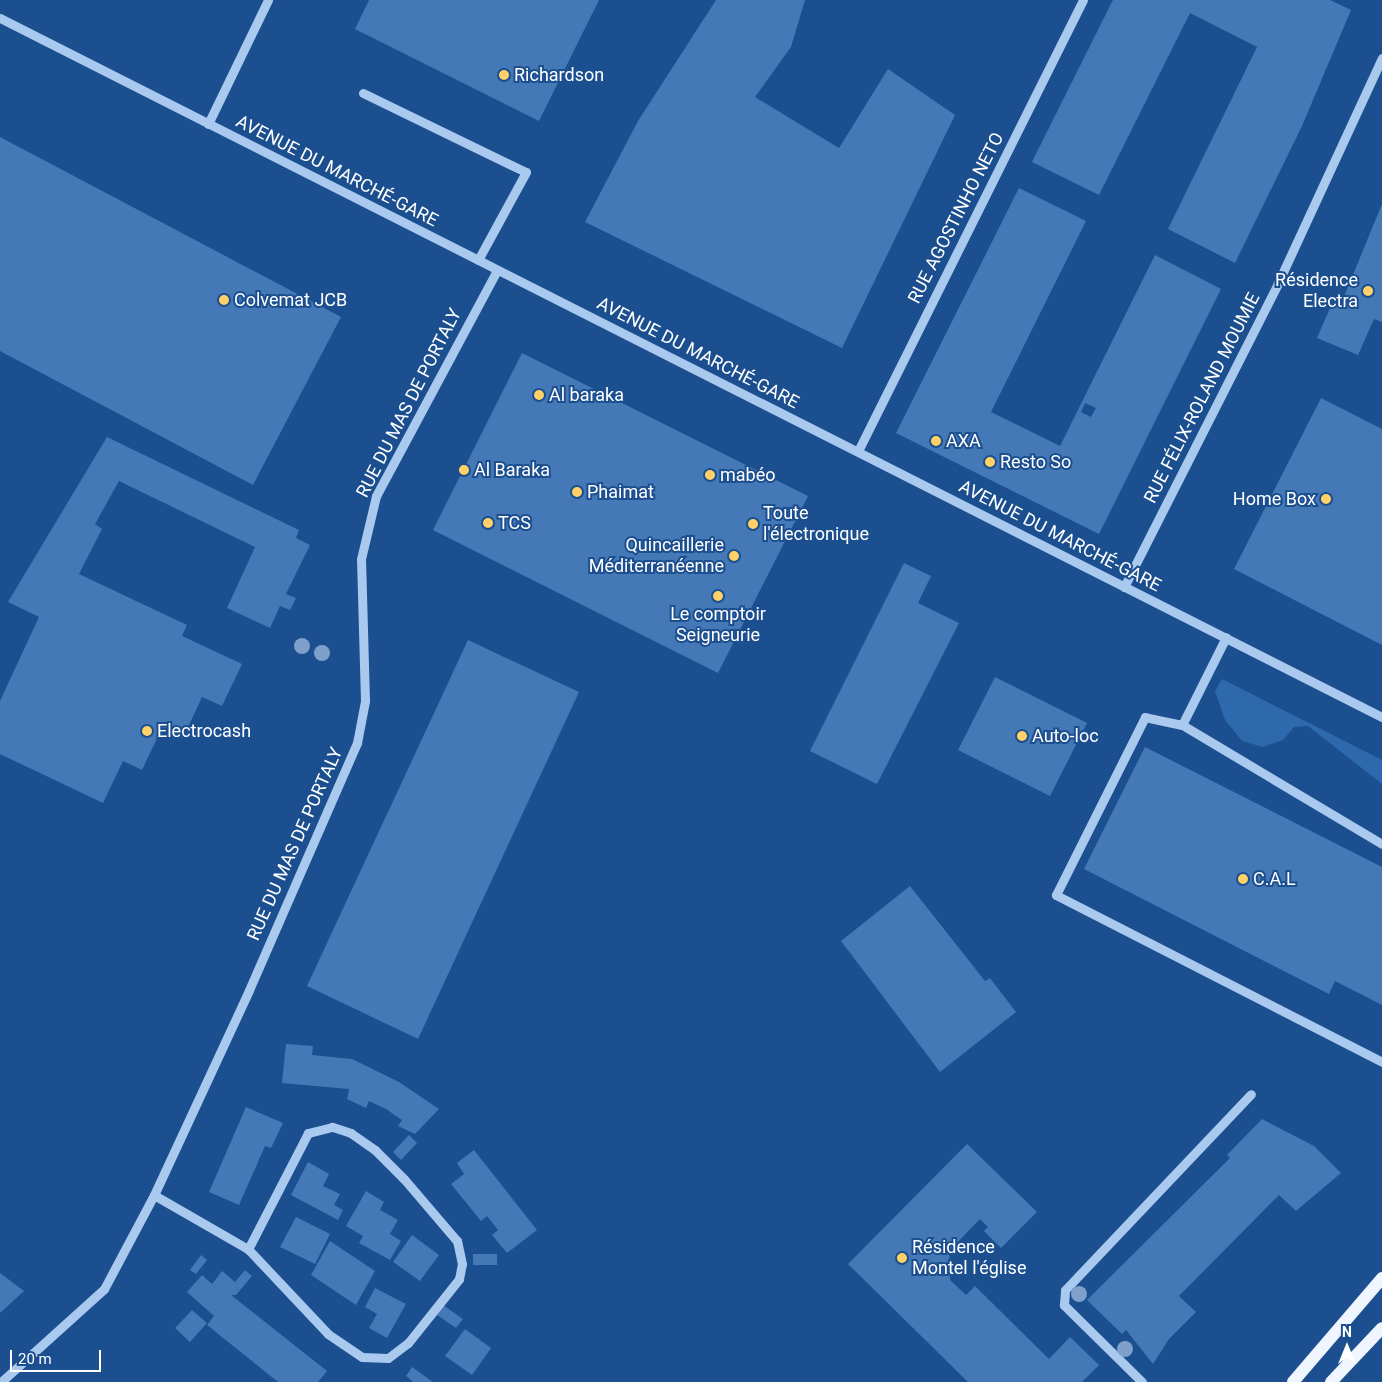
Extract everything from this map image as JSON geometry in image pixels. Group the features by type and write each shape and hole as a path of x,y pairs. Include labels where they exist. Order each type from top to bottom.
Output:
{"main road":[{"path":"1293,1382 1382,1278"},
{"path":"1331,1382 1382,1328"}],"street":[{"path":"208,124 268,0"},
{"name":"RUE AGOSTINHO NETO","path":"858,451 1083,0"},
{"name":"AVENUE DU MARCHÉ-GARE","path":"0,18 1382,717"},
{"name":"RUE FÉLIX-ROLAND MOUMIE","path":"1124,587 1277,285 1382,58"},
{"path":"363,93 526,172 478,260"},
{"name":"RUE DU MAS DE PORTALY","path":"1,1382 104,1289 154,1195 358,743 365,701 361,559 376,496 497,270"},
{"path":"1182,725 1226,637"},
{"path":"1382,844 1182,725 1145,717 1056,894 1382,1062"},
{"path":"1142,1382 1064,1305 1066,1290 1251,1094"},
{"path":"154,1195 248,1249 328,1334 362,1357 388,1358 408,1343 459,1278 462,1264 457,1242 404,1179 375,1150 351,1134 332,1127 308,1134 248,1249"}],"shaded area":[{"path":"1222,679 1382,760 1382,784 1308,726 1294,727 1283,740 1263,747 1242,741 1225,720 1215,691"}],"building":[{"name":"Richardson","path":"369,0 599,0 539,121 355,29"},
{"path":"716,0 805,0 791,47 755,97 839,148 888,69 955,115 842,348 585,222 638,121"},
{"path":"1113,0 1330,0 1351,10 1302,126 1235,263 1168,229 1257,47 1190,13 1099,195 1032,162"},
{"path":"0,137 341,317 253,485 0,351"},
{"path":"1019,188 1086,221 991,412 1060,446 1155,255 1221,289 1099,534 896,433","holes":["1085,403 1096,408 1091,417 1081,412"]},
{"name":"Résidence Electra","path":"1382,204 1382,322 1374,319 1358,355 1317,338 1333,301 1341,304"},
{"path":"522,353 808,496 718,673 433,530"},
{"name":"Home Box","path":"1321,398 1382,429 1382,645 1234,569"},
{"path":"107,437 299,530 296,538 310,545 286,594 296,598 290,610 280,606 270,628 227,608 255,547 119,481 95,524 102,529 79,574 187,625 182,636 242,664 222,706 202,697 183,738 162,728 142,770 123,761 103,803 0,754 0,701 39,617 8,602"},
{"path":"904,563 931,576 918,603 959,623 877,784 810,751"},
{"path":"468,640 579,692 418,1039 307,986"},
{"name":"Auto-loc","path":"995,677 1087,723 1050,796 958,750"},
{"name":"C.A.L","path":"1145,747 1382,867 1382,1005 1335,981 1329,994 1084,869"},
{"path":"910,886 985,981 990,978 1016,1012 940,1072 841,941"},
{"path":"286,1044 313,1046 312,1055 352,1059 399,1082 439,1109 415,1134 398,1126 402,1120 386,1109 369,1101 366,1108 347,1099 349,1089 282,1083"},
{"path":"246,1107 283,1123 271,1148 265,1146 239,1205 209,1192"},
{"path":"1262,1119 1314,1146 1341,1173 1296,1211 1279,1195 1179,1296 1196,1312 1169,1339 1153,1364 1126,1330 1122,1334 1087,1300 1230,1158 1227,1155"},
{"path":"409,1135 417,1143 401,1160 393,1152"},
{"name":"Résidence Montel l'église","path":"967,1144 1037,1212 1001,1248 984,1231 988,1227 980,1219 949,1251 950,1280 966,1295 975,1286 1049,1359 1070,1337 1099,1365 1082,1382 968,1382 848,1264"},
{"path":"474,1150 537,1230 507,1253 492,1235 498,1230 487,1216 481,1221 451,1184 464,1174 457,1163"},
{"path":"308,1162 329,1174 323,1186 340,1194 334,1205 343,1210 338,1220 291,1195"},
{"path":"366,1191 384,1202 380,1210 398,1220 390,1234 401,1241 390,1260 359,1243 363,1236 346,1226"},
{"path":"296,1217 330,1234 315,1264 280,1247"},
{"path":"412,1235 439,1255 420,1281 393,1262"},
{"path":"330,1241 375,1271 356,1305 311,1275"},
{"path":"473,1254 497,1254 497,1265 473,1265"},
{"path":"201,1255 207,1260 196,1274 190,1270"},
{"path":"245,1270 252,1276 236,1295 231,1295 327,1371 318,1382 278,1382 207,1325 214,1316 187,1292 202,1275 212,1284 222,1271 235,1282"},
{"path":"0,1273 24,1291 0,1313"},
{"path":"375,1288 406,1304 387,1338 369,1328 377,1314 365,1307"},
{"path":"443,1305 463,1319 456,1328 437,1315"},
{"path":"192,1310 207,1323 190,1342 175,1328"},
{"path":"465,1329 491,1348 472,1375 445,1356"},
{"path":"412,1367 433,1382 413,1382 406,1376"}],"place":[{"name":"Richardson","path":"504,75"},
{"name":"Résidence Electra","path":"1368,291"},
{"name":"Colvemat JCB","path":"224,300"},
{"name":"Al baraka","path":"539,395"},
{"name":"AXA","path":"936,441"},
{"name":"Resto So","path":"990,462"},
{"name":"Al Baraka","path":"464,470"},
{"name":"mabéo","path":"710,475"},
{"name":"Phaimat","path":"577,492"},
{"name":"Home Box","path":"1326,499"},
{"name":"TCS","path":"488,523"},
{"name":"Toute l'électronique","path":"753,524"},
{"name":"Quincaillerie Méditerranéenne","path":"734,556"},
{"name":"Le comptoir Seigneurie","path":"718,596"},
{"name":"Electrocash","path":"147,731"},
{"name":"Auto-loc","path":"1022,736"},
{"name":"C.A.L","path":"1243,879"},
{"name":"Résidence Montel l'église","path":"902,1258"}]}
